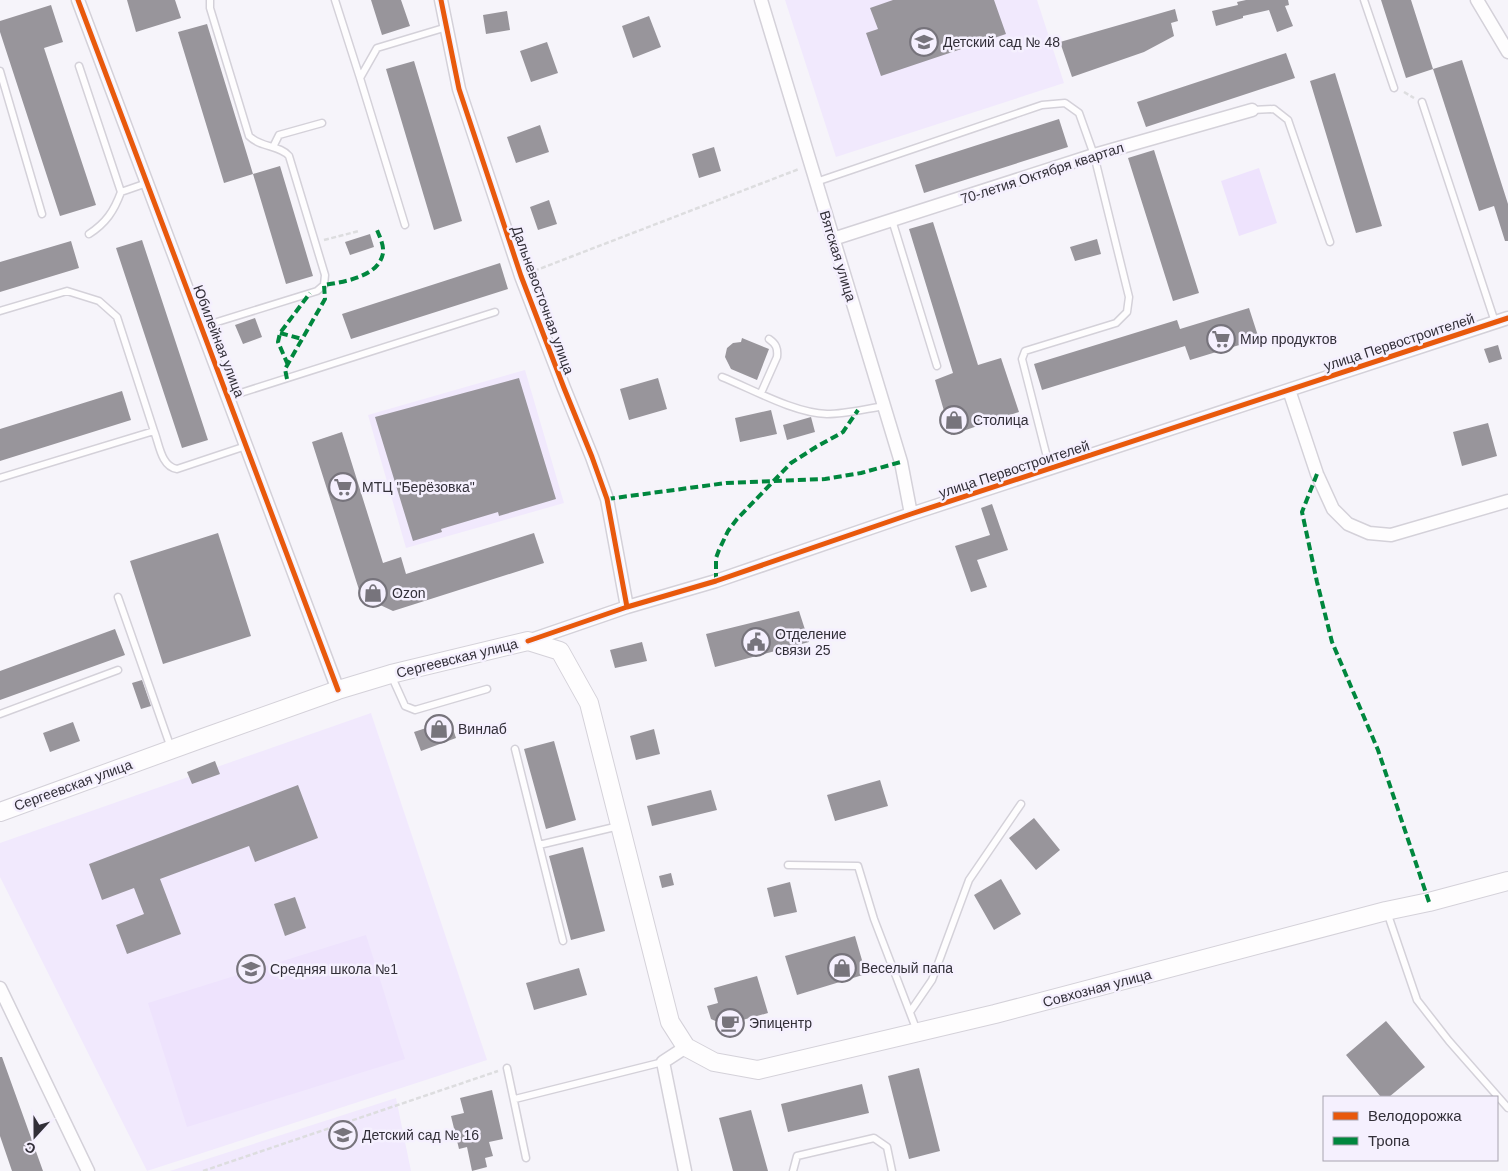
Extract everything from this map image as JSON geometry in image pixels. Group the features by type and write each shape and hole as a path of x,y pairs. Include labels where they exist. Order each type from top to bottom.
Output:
{"main road":[{"name":"Сергеевская улица","path":"0,812 338,690 390,674 528,641 560,652 589,703 670,1022 686,1046"},
{"name":"Совхозная улица","path":"686,1046 714,1062 758,1070 995,1014 1386,911 1429,902 1508,881"}],"street":[{"name":"Юбилейная улица","path":"78,0 338,690"},
{"name":"Дальневосточная улица","path":"441,0 459,89 521,276 607,499 626,607"},
{"name":"Вятская улица","path":"760,0 884,406 900,462 911,514"},
{"path":"1477,0 1508,52"},
{"name":"70-летия Октября квартал","path":"833,239 1094,155 1252,110"},
{"name":"улица Первостроителей","path":"528,641 626,607 716,581 911,514 1508,318"},
{"path":"1289,390 1317,474 1333,509 1348,524 1369,533 1392,535 1508,501"},
{"path":"0,988 88,1171"},
{"path":"685,1171 663,1062 686,1046"}],"lane":[{"path":"201,327 321,288 324,285 325,275 289,156 286,151 255,142 249,136 210,8 210,0"},
{"path":"335,0 405,225"},
{"path":"1364,0 1394,88"},
{"path":"360,78 377,48 447,27"},
{"path":"79,66 120,192 109,217 89,234"},
{"path":"0,72 42,214"},
{"path":"1422,102 1495,322"},
{"path":"816,182 1042,105 1066,103 1078,113 1094,155 1129,297 1127,312 1116,323 1025,351 1022,359 1050,469"},
{"path":"1252,110 1274,109 1288,120 1330,242"},
{"path":"273,147 279,135 322,123"},
{"path":"120,192 147,183"},
{"path":"892,220 937,366"},
{"path":"0,311 67,291 99,301 117,317 165,462 172,468 177,469 246,446"},
{"path":"228,397 494,312"},
{"path":"761,393 778,351 775,344 769,339"},
{"path":"722,377 790,405 815,413 828,414 884,406"},
{"path":"0,478 154,431"},
{"path":"118,597 172,749"},
{"path":"0,714 118,670"},
{"path":"390,674 405,706 415,710 487,689"},
{"path":"515,749 563,941"},
{"path":"910,1012 932,980 969,880 1021,804"},
{"path":"539,845 620,826"},
{"path":"788,865 858,866 874,919 918,1032"},
{"path":"1386,911 1417,1000 1449,1041 1497,1096"},
{"path":"515,1100 663,1062"},
{"path":"507,1068 526,1158"},
{"path":"1498,1097 1508,1108"},
{"path":"793,1171 797,1156 874,1138 887,1147 892,1171"}],"path":[{"path":"1394,88 1422,102"},
{"path":"521,276 810,164"},
{"path":"315,242 358,231"},
{"path":"203,1171 507,1068"}],"shaded area":[{"name":"Детский сад № 48","path":"785,0 1037,0 1064,83 836,157"},
{"path":"1259,168 1277,223 1239,236 1221,181"},
{"path":"525,370 564,503 406,548 368,415"},
{"name":"Средняя школа №1","path":"371,713 487,1060 147,1171 0,877 0,843"},
{"path":"366,935 405,1059 187,1127 148,1003"},
{"name":"Детский сад № 16","path":"396,1098 411,1171 170,1171"}],"building":[{"path":"127,0 175,0 181,18 136,32"},
{"path":"371,0 401,0 410,26 382,35"},
{"path":"893,0 994,0 1006,34 881,76 866,33 878,29 870,8"},
{"path":"1246,0 1288,0 1289,5 1285,6 1293,26 1277,32 1269,10 1243,16 1243,18 1216,26 1212,11 1238,5 1237,2"},
{"path":"1381,0 1411,0 1433,69 1406,78"},
{"path":"51,5 63,42 44,48 96,205 60,216 0,32 0,21"},
{"path":"1175,9 1178,21 1171,23 1174,36 1144,52 1072,77 1060,42"},
{"path":"507,11 510,30 486,34 483,15"},
{"path":"649,16 661,47 633,58 622,26"},
{"path":"207,24 253,174 224,183 178,32"},
{"path":"547,42 558,73 531,82 520,51"},
{"path":"1286,53 1295,78 1146,127 1137,102"},
{"path":"1462,60 1508,204 1508,241 1505,241 1494,206 1479,211 1433,69"},
{"path":"414,61 462,221 434,230 386,69"},
{"path":"1335,73 1382,226 1356,233 1310,81"},
{"path":"1059,119 1068,147 924,193 915,165"},
{"path":"540,125 549,152 516,163 507,137"},
{"path":"714,147 721,171 699,178 692,154"},
{"path":"1154,150 1199,293 1173,301 1128,158"},
{"path":"280,166 313,276 286,284 253,174"},
{"path":"549,200 557,224 538,230 530,207"},
{"path":"933,222 978,365 1001,358 1019,412 951,435 935,380 953,373 909,229"},
{"path":"370,234 374,247 350,255 345,242"},
{"path":"1097,239 1101,254 1075,261 1070,247"},
{"path":"142,240 208,440 182,448 116,248"},
{"path":"71,241 79,268 0,292 0,262"},
{"path":"500,263 508,289 351,339 342,314"},
{"path":"1249,308 1259,339 1190,360 1185,346 1042,390 1034,364 1177,320 1180,329"},
{"path":"255,318 262,337 243,344 235,325"},
{"path":"742,338 769,349 757,380 731,369 725,357 727,348 733,343 741,342"},
{"path":"1498,345 1502,359 1489,363 1484,349"},
{"path":"519,378 556,499 499,516 498,512 441,529 442,532 413,541 375,417"},
{"path":"658,378 667,409 629,420 620,389"},
{"path":"122,391 131,420 0,461 0,429"},
{"path":"771,410 777,434 740,442 735,418"},
{"path":"811,417 815,432 787,440 783,425"},
{"path":"1488,423 1497,456 1462,466 1453,432"},
{"name":"МТЦ \"Берёзовка\"","path":"342,432 383,563 401,557 406,574 534,533 544,563 393,611 361,596 312,442"},
{"path":"992,504 1008,550 977,560 987,587 971,592 955,546 990,535 981,508"},
{"path":"218,533 251,636 163,664 130,561"},
{"path":"799,611 809,642 715,667 706,634"},
{"path":"115,629 125,655 0,700 0,671"},
{"path":"642,642 647,661 615,668 610,650"},
{"path":"142,680 151,706 141,709 132,683"},
{"path":"450,720 456,738 421,751 414,732"},
{"path":"73,722 80,741 50,752 43,733"},
{"path":"654,729 660,754 636,760 630,736"},
{"path":"554,741 576,820 546,829 524,749"},
{"path":"215,761 220,774 192,784 187,772"},
{"path":"880,780 888,806 835,821 827,795"},
{"path":"298,785 318,838 255,862 249,846 160,879 181,934 127,954 116,925 144,914 134,888 102,900 89,864"},
{"path":"711,790 717,810 652,826 647,806"},
{"path":"1034,818 1060,850 1036,870 1009,838"},
{"path":"583,847 605,931 571,940 549,856"},
{"path":"671,873 674,885 662,888 659,876"},
{"path":"1001,879 1021,914 994,930 974,895"},
{"path":"790,882 797,912 774,917 767,888"},
{"path":"295,897 306,928 285,936 274,904"},
{"path":"855,936 866,974 797,995 785,956"},
{"path":"579,968 587,995 534,1010 526,983"},
{"path":"757,976 768,1013 724,1025 711,1019 707,1006 718,1003 714,988"},
{"path":"1386,1021 1425,1067 1390,1096 1380,1096 1346,1055"},
{"path":"0,1057 2,1057 43,1171 12,1171 0,1136"},
{"path":"919,1068 940,1151 909,1159 888,1076"},
{"path":"862,1084 869,1113 788,1132 781,1104"},
{"path":"492,1090 503,1139 489,1142 493,1156 485,1158 487,1167 472,1171 467,1147 459,1149 451,1116 464,1113 460,1098"},
{"path":"751,1110 768,1171 733,1171 719,1118"}],"marked path":[{"path":"287,379 285,369 325,299 324,285 359,277 375,268 380,261 383,247 377,230"},
{"path":"288,365 278,342 280,333 310,293"},
{"path":"280,333 302,339"},
{"path":"716,581 716,558 728,531 737,519 791,463 843,432 858,410"},
{"path":"607,499 726,483 825,479 861,473 901,462"},
{"path":"1317,474 1302,512 1332,642 1378,750 1429,902"}],"cycle path":[{"path":"78,0 338,690"},
{"path":"441,0 459,89 521,276 607,499 627,607"},
{"path":"528,641 627,607 716,581 911,514 1508,318"}],"place":[{"name":"Детский сад № 48","path":"924,42"},
{"name":"Мир продуктов","path":"1221,339"},
{"name":"Столица","path":"954,420"},
{"name":"МТЦ \"Берёзовка\"","path":"343,487"},
{"name":"Ozon","path":"373,593"},
{"name":"Отделение связи 25","path":"756,642"},
{"name":"Винлаб","path":"439,729"},
{"name":"Веселый папа","path":"842,968"},
{"name":"Средняя школа №1","path":"251,969"},
{"name":"Эпицентр","path":"730,1023"},
{"name":"Детский сад № 16","path":"343,1135"}]}
